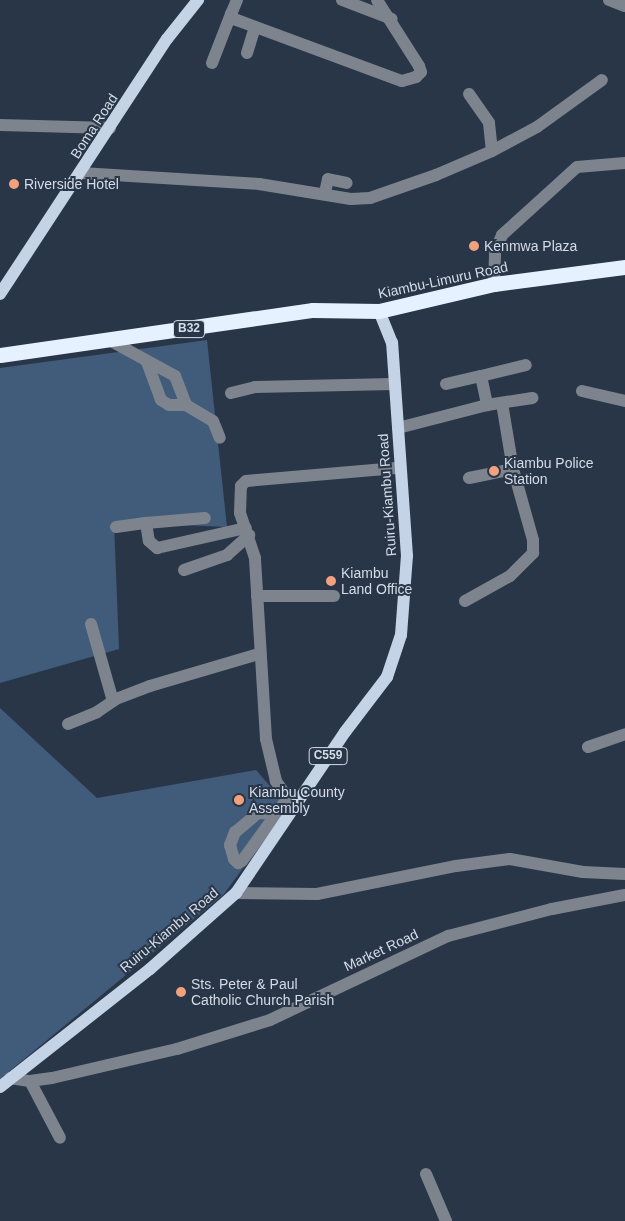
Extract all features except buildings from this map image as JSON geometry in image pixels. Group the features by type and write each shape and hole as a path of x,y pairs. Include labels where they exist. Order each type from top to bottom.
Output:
{"highway":[{"name":"Kiambu-Limuru Road","path":"0,355 111,341 313,310 379,311 494,284 625,267"}],"main road":[{"name":"Boma Road","path":"0,292 81,174 167,39 198,0"},
{"name":"Ruiru-Kiambu Road","path":"0,1087 150,969 236,893 291,803 387,677 401,635 406,556 392,343 379,311"}],"street":[{"path":"212,63 237,0"},
{"path":"342,0 392,19"},
{"path":"231,14 234,19 402,81 416,77 421,72 419,66 392,19 377,0"},
{"path":"609,0 625,6"},
{"path":"247,53 255,27"},
{"path":"81,174 259,184 325,193 351,199 370,198 436,175 492,151 537,127 602,80"},
{"path":"468,94 489,123 492,151"},
{"path":"0,125 110,128"},
{"path":"494,284 495,252 502,235 577,167 625,163"},
{"path":"325,193 328,179 347,183"},
{"path":"111,341 175,376 186,406"},
{"path":"147,362 161,400 169,405 186,406 213,421 220,438"},
{"path":"446,384 526,365"},
{"path":"481,376 488,405"},
{"path":"230,393 255,387 394,384"},
{"path":"582,390 625,401"},
{"path":"398,428 488,405 532,398"},
{"path":"465,601 510,576 532,554 533,540 513,469 502,404"},
{"path":"276,814 291,803 276,781 267,749 259,654 253,544 247,532 239,502 241,486 246,481 400,468"},
{"path":"469,478 513,469"},
{"path":"116,527 205,518"},
{"path":"146,523 149,541 157,548 247,532"},
{"path":"184,570 227,556 247,532"},
{"path":"257,596 334,596"},
{"path":"92,624 113,702"},
{"path":"68,724 150,686 259,654"},
{"path":"588,747 625,734"},
{"path":"236,893 317,894 456,866 510,859 583,872 625,874"},
{"name":"Market Road","path":"10,1078 30,1081 177,1049 270,1020 457,933 552,909 625,895"},
{"path":"30,1081 60,1138"},
{"path":"426,1174 446,1221"}],"shaded area":[{"path":"207,340 227,527 114,522 119,649 0,683 0,368"},
{"path":"0,708 97,798 256,770 288,807 224,894 0,1079"}],"place":[{"name":"Riverside Hotel","path":"14,184"},
{"name":"Kenmwa Plaza","path":"474,246"},
{"name":"Kiambu Police Station","path":"494,471"},
{"name":"Kiambu Land Office","path":"331,581"},
{"name":"Kiambu County Assembly","path":"239,800"},
{"name":"Sts. Peter & Paul Catholic Church Parish","path":"181,992"}]}
